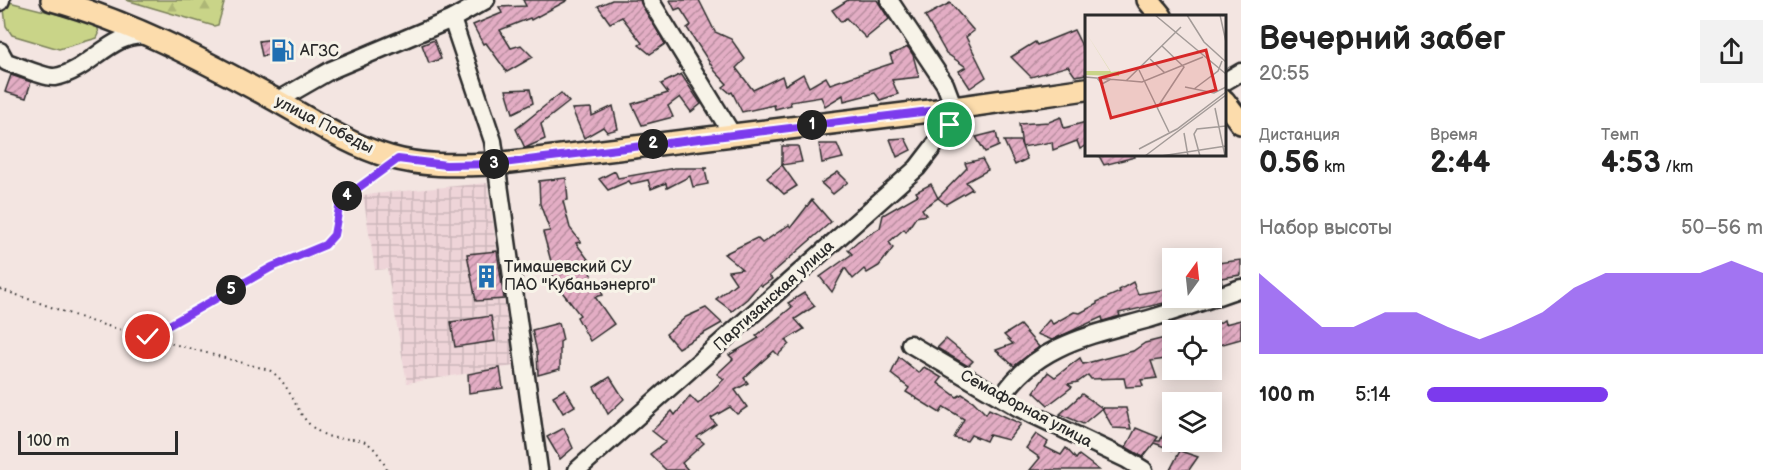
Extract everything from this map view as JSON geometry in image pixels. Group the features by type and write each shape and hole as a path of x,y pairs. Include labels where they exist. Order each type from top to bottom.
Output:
{"main road":[{"name":"улица Победы","path":"52,0 104,15 179,48 341,136 398,159 446,165 495,164 954,108 1085,89"},
{"path":"1226,104 1241,123"}],"street":[{"path":"277,101 331,70 452,19 486,0"},
{"path":"650,0 732,134"},
{"path":"889,0 945,84 954,108"},
{"path":"73,71 106,36 107,27 104,15"},
{"path":"452,19 493,141 539,470"},
{"path":"0,51 6,62 53,77 73,71 123,37 136,34 154,37"},
{"path":"1226,81 1241,72"},
{"name":"Партизанская улица","path":"577,470 917,168 950,125 954,108"},
{"path":"1002,397 1014,378 1042,356 1086,336 1151,318 1241,288"},
{"name":"Семафорная улица","path":"910,344 973,382 1144,470"}],"path":[{"path":"148,337 272,267 325,245 334,235 339,208 347,196 398,159"},
{"path":"0,289 93,321 277,375 308,424 321,434 368,442 380,454 387,470"}],"shaded area":[{"path":"487,183 514,366 407,383 387,269 375,270 363,195"}],"green space":[{"path":"126,0 225,0 218,25 214,26"},
{"path":"9,2 97,24 99,34 97,38 59,49 12,35 6,26 4,9"}],"building":[{"path":"523,0 568,0 531,20 530,18 500,30 511,48 521,45 533,57 507,72 486,43 483,44 473,25 502,13 499,7 526,6"},
{"path":"612,0 640,0 665,44 650,54 639,45 642,43 622,17 610,23 598,6"},
{"path":"670,0 699,0 715,32 731,39 745,59 736,68 753,90 782,76 785,85 803,74 809,87 826,77 830,84 893,63 890,55 908,47 913,55 919,77 892,80 898,94 880,100 875,93 844,101 843,95 825,106 821,97 790,102 791,105 775,109 774,105 742,112 732,92 730,93 723,87 727,84 715,71 687,28 691,25 680,8 675,10"},
{"path":"848,0 877,0 889,19 866,38 846,18 841,22 832,10"},
{"path":"950,3 974,31 966,37 986,77 970,88 959,71 966,67 946,53 925,16"},
{"path":"1074,30 1085,52 1085,74 1075,76 1068,66 1031,77 1011,57 1035,42 1037,45"},
{"path":"282,38 284,53 262,56 259,41"},
{"path":"434,40 441,59 429,63 422,45"},
{"path":"681,74 701,104 691,112 680,97 668,106 673,117 642,125 632,104 668,93 661,84"},
{"path":"11,75 31,82 26,98 5,92"},
{"path":"530,89 533,103 513,113 506,90"},
{"path":"561,93 569,102 541,124 545,139 525,148 516,129"},
{"path":"613,106 618,129 607,132 603,127 584,138 572,109 591,108 592,116"},
{"path":"1061,117 1064,128 1085,122 1085,146 1080,149 1077,141 1053,150 1052,142 1022,147 1019,124 1049,122"},
{"path":"996,132 999,146 985,152 976,137"},
{"path":"905,138 911,150 897,157 890,139"},
{"path":"1004,141 1020,141 1027,159 1015,165"},
{"path":"819,144 837,144 843,158 822,163"},
{"path":"782,146 798,146 802,162 782,165"},
{"path":"1099,156 1135,157 1104,165"},
{"path":"982,159 988,170 966,182 972,189 946,204 938,198 967,168 965,163"},
{"path":"782,165 797,186 784,194 767,178"},
{"path":"675,168 708,168 705,169 708,184 693,187 690,176 667,188 666,183 651,189 648,180 631,184 629,181 608,190 599,179 615,171 618,178"},
{"path":"838,172 848,182 833,194 821,183"},
{"path":"566,178 568,200 563,201 570,228 581,242 576,243 593,266 588,269 603,295 595,297 614,324 590,341 577,317 580,315 559,288 548,266 552,265 543,232 550,231 540,204 539,181"},
{"path":"931,184 938,198 922,209 926,215 916,217 906,232 904,229 889,242 893,248 879,266 867,273 864,269 853,279 845,268 832,292 820,277 852,254 848,250 858,241 880,228 883,215 918,195 916,192"},
{"path":"812,200 831,222 769,276 772,279 762,286 760,284 732,311 716,299 736,283 728,271 742,269 724,254 757,238 762,243 789,225 791,227"},
{"name":"Тимашевский СУ ПАО \"Кубаньэнерго\"","path":"497,251 504,299 476,301 467,254"},
{"path":"1241,260 1241,275 1222,278 1222,262"},
{"path":"1133,282 1138,294 1162,290 1162,303 1119,313 1120,316 1103,321 1102,317 1052,340 1037,334 1049,320 1053,324 1074,312 1080,313 1097,302 1120,292 1119,290"},
{"path":"804,293 815,306 795,319 804,329 786,340 789,344 778,355 774,351 744,378 748,383 735,390 747,407 737,414 730,407 711,418 716,424 697,437 704,443 682,463 688,470 666,470 650,454 666,442 652,431 672,411 675,415 690,396 698,404 724,379 717,374 733,359 729,355 759,338 756,336 792,307 788,303"},
{"path":"706,308 722,323 678,348 666,334 686,317"},
{"path":"491,316 495,341 455,347 451,322"},
{"path":"1224,320 1225,324 1241,320 1241,339 1222,344 1222,321"},
{"path":"559,323 563,340 560,342 560,369 538,375 537,352 532,330"},
{"path":"1020,325 1039,347 1014,366 996,350 1013,344 1004,335"},
{"path":"946,339 973,361 968,366 937,348"},
{"path":"1162,339 1162,360 1151,361 1157,378 1141,380 1143,386 1126,387 1124,378 1091,379 1088,375 1078,382 1068,384 1072,387 1048,405 1034,392 1048,372 1055,377 1080,358 1083,364 1133,351 1145,343"},
{"path":"899,357 919,373 924,367 942,378 938,383 957,397 962,394 973,401 986,414 989,409 1021,424 1008,440 989,435 986,441 971,435 967,441 954,438 964,419 944,407 940,413 906,392 909,388 891,374"},
{"path":"500,368 503,388 469,393 468,374"},
{"path":"610,377 624,399 608,414 594,387"},
{"path":"565,389 575,406 563,413 553,396"},
{"path":"1082,394 1102,408 1083,424 1060,414"},
{"path":"1102,408 1126,408 1131,429 1113,428"},
{"path":"564,428 573,448 560,459 547,437"},
{"path":"1136,428 1158,437 1155,441 1160,441 1162,437 1162,446 1154,443 1143,457 1126,447"},
{"path":"1036,434 1048,442 1045,447 1061,455 1066,448 1076,459 1079,455 1099,470 1030,470 1040,458 1026,448"},
{"path":"1179,452 1198,457 1189,470 1170,470"}],"place":[{"name":"АГЗС","path":"282,51"},
{"name":"Тимашевский СУ ПАО \"Кубаньэнерго\"","path":"486,276"}],"route":[{"path":"148,337 272,267 325,245 334,235 339,208 347,196 398,159 446,165 495,164 954,108 950,125"}]}
